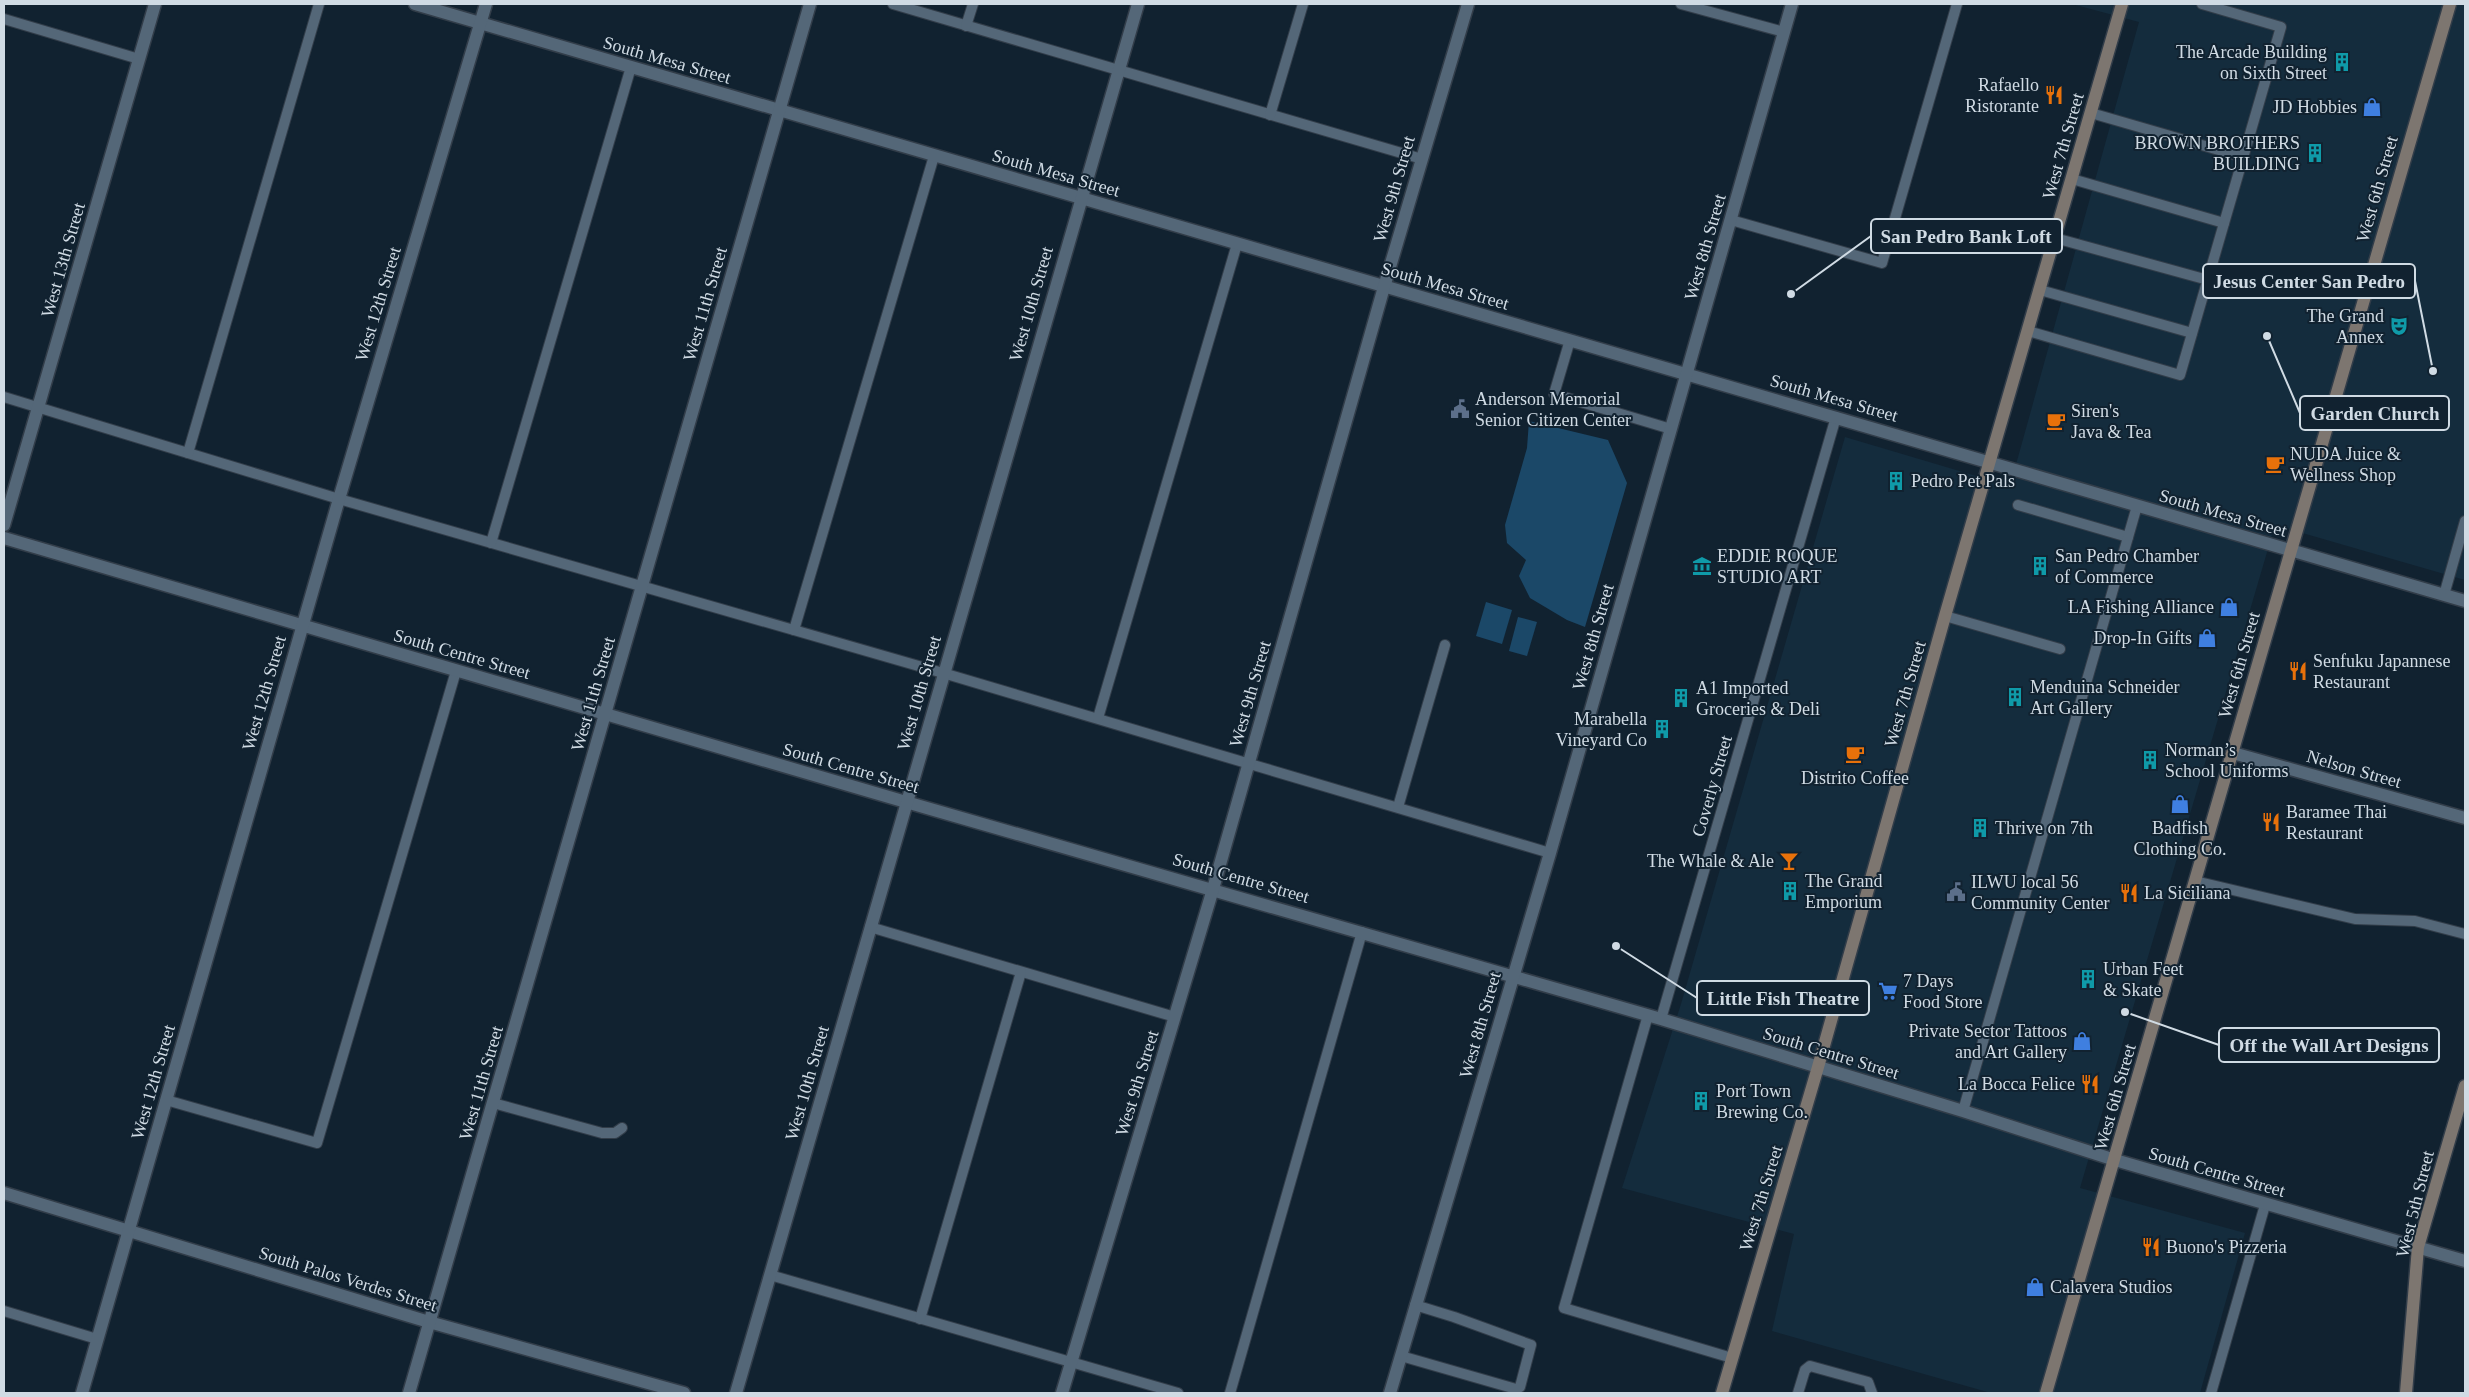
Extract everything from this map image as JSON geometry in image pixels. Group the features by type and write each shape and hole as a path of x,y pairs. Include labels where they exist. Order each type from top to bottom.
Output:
{"street":[{"name":"West 13th Street","path":"4,525 155,4"},
{"name":"South Mesa Street","path":"415,4 2465,601"},
{"name":"West 12th Street","path":"82,1393 338,499 486,4"},
{"name":"West 11th Street","path":"409,1393 810,4"},
{"name":"West 10th Street","path":"736,1393 1080,199 1138,4"},
{"name":"West 9th Street","path":"1062,1393 1213,889 1384,287 1468,4"},
{"name":"West 8th Street","path":"1390,1393 1550,853 1792,4"},
{"name":"West 7th Street","path":"1725,1392 1732,1358 1818,1067 1945,616 2122,4"},
{"name":"West 6th Street","path":"2046,1393 2450,4"},
{"name":"South Centre Street","path":"4,538 606,715 1661,1019 1963,1111 2115,1160 2265,1205 2465,1261"},
{"name":"Nelson Street","path":"2233,753 2465,818"},
{"name":"West 5th Street","path":"2406,1393 2418,1248 2465,1086"},
{"name":"South Palos Verdes Street","path":"4,1193 429,1322 684,1393"}],"lane":[{"path":"188,453 319,4"},
{"path":"893,4 1422,159"},
{"path":"966,26 973,4"},
{"path":"1270,115 1303,4"},
{"path":"1681,4 1784,32"},
{"path":"1731,220 1882,263 1957,4"},
{"path":"2028,331 2180,374 2281,27 2202,4"},
{"path":"4,19 139,59"},
{"path":"491,543 630,67"},
{"path":"2091,113 2243,157"},
{"path":"794,630 934,156"},
{"path":"2072,179 2224,223"},
{"path":"2055,238 2208,280"},
{"path":"1098,718 1237,244"},
{"path":"2040,290 2192,333"},
{"path":"1570,340 1554,394 1671,429"},
{"path":"4,397 338,499 1249,762 1550,853"},
{"name":"Coverly Street","path":"1661,1019 1836,417"},
{"path":"2018,505 2128,537"},
{"path":"1963,1111 2137,506"},
{"path":"2444,595 2465,521"},
{"path":"1945,616 2060,649"},
{"path":"1398,807 1444,645"},
{"path":"166,1100 316,1143 456,670"},
{"path":"2195,881 2354,919 2416,920 2465,934"},
{"path":"870,927 1175,1017"},
{"path":"1230,1393 1362,932"},
{"path":"920,1319 1021,972"},
{"path":"1648,1016 1564,1308 1732,1358"},
{"path":"493,1103 602,1133 615,1134 622,1128"},
{"path":"2211,1393 2265,1205"},
{"path":"770,1275 1178,1393"},
{"path":"1401,1356 1516,1389 1520,1387 1531,1345 1454,1316 1415,1305"},
{"path":"4,1311 98,1339"},
{"path":"1798,1393 1805,1370 1810,1366 1868,1382 1872,1393"}],"shaded area":[{"path":"2072,4 2465,4 2465,580 2275,525 2080,1188 2245,1233 2200,1393 1991,1393 1772,1331 1794,1234 1622,1188 1681,1004 1845,437 2010,486 2139,22"},
{"path":"1529,421 1608,440 1627,483 1585,627 1567,620 1530,598 1519,576 1526,560 1507,543 1505,525 1527,448"},
{"path":"1486,602 1512,610 1502,644 1476,636"},
{"path":"1518,617 1537,622 1527,656 1509,651"}],"place":[{"name":"The Arcade Building on Sixth Street","path":"2342,62"},
{"name":"Rafaello Ristorante","path":"2054,95"},
{"name":"JD Hobbies","path":"2372,107"},
{"name":"BROWN BROTHERS BUILDING","path":"2315,153"},
{"name":"San Pedro Bank Loft","path":"1791,294"},
{"name":"The Grand Annex","path":"2399,326"},
{"name":"Garden Church","path":"2267,336"},
{"name":"Jesus Center San Pedro","path":"2433,371"},
{"name":"Anderson Memorial Senior Citizen Center","path":"1460,409"},
{"name":"Siren's Java & Tea","path":"2056,421"},
{"name":"NUDA Juice & Wellness Shop","path":"2275,464"},
{"name":"Pedro Pet Pals","path":"1896,481"},
{"name":"EDDIE ROQUE STUDIO ART","path":"1702,566"},
{"name":"San Pedro Chamber of Commerce","path":"2040,566"},
{"name":"LA Fishing Alliance","path":"2229,607"},
{"name":"Drop-In Gifts","path":"2207,638"},
{"name":"Senfuku Japannese Restaurant","path":"2298,671"},
{"name":"Menduina Schneider Art Gallery","path":"2015,697"},
{"name":"A1 Imported Groceries & Deli","path":"1681,698"},
{"name":"Marabella Vineyard Co","path":"1662,729"},
{"name":"Distrito Coffee","path":"1855,754"},
{"name":"Norman’s School Uniforms","path":"2150,760"},
{"name":"Badfish Clothing Co.","path":"2180,804"},
{"name":"Baramee Thai Restaurant","path":"2271,822"},
{"name":"Thrive on 7th","path":"1980,828"},
{"name":"The Whale & Ale","path":"1789,861"},
{"name":"The Grand Emporium","path":"1790,891"},
{"name":"ILWU local 56 Community Center","path":"1956,892"},
{"name":"La Siciliana","path":"2129,893"},
{"name":"Little Fish Theatre","path":"1616,946"},
{"name":"Urban Feet & Skate","path":"2088,979"},
{"name":"7 Days Food Store","path":"1888,991"},
{"name":"Off the Wall Art Designs","path":"2125,1012"},
{"name":"Private Sector Tattoos and Art Gallery","path":"2082,1041"},
{"name":"La Bocca Felice","path":"2090,1084"},
{"name":"Port Town Brewing Co.","path":"1701,1101"},
{"name":"Buono's Pizzeria","path":"2151,1247"},
{"name":"Calavera Studios","path":"2035,1287"}]}
